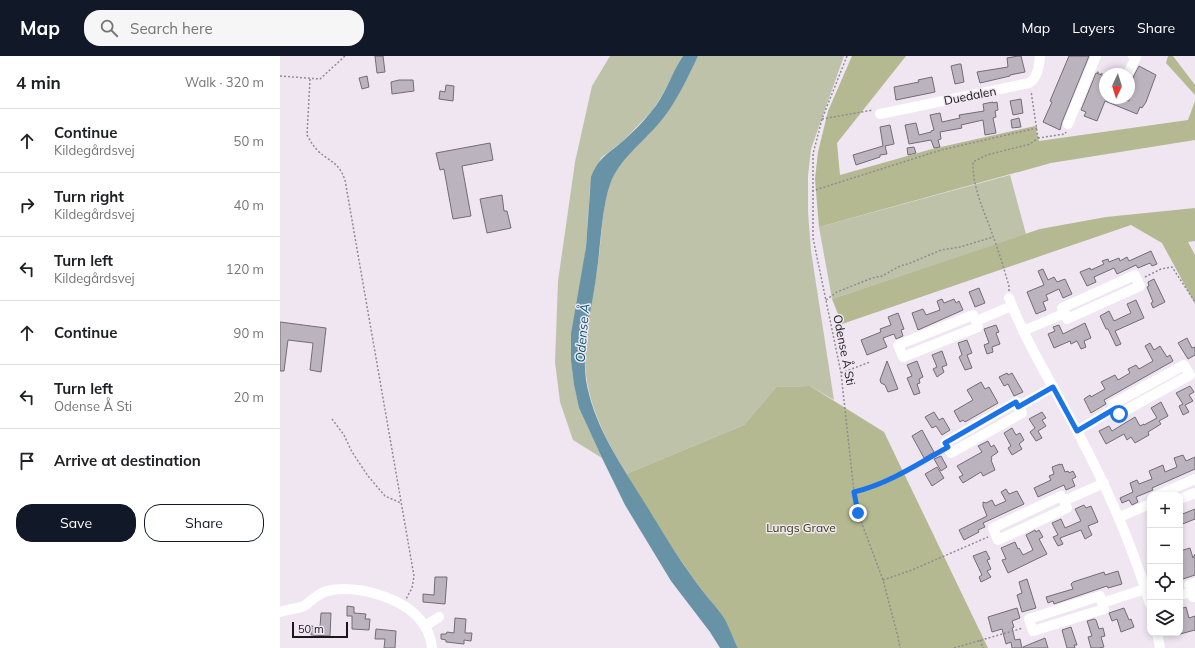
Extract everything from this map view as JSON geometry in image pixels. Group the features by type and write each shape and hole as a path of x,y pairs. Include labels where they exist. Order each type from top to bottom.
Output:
{"street":[{"path":"1029,83 1034,80 1036,76 1040,56"},
{"path":"1068,124 1096,56"},
{"path":"1131,68 1136,57 1133,56"},
{"name":"Duedalen","path":"880,114 1029,83"},
{"path":"1023,331 1065,313 1067,319 1074,316 1140,286 1138,280"},
{"path":"976,321 1011,302 1023,331 1104,482 1120,517 1149,600"},
{"path":"973,315 976,321 978,326 903,356 898,345 973,315"},
{"path":"1184,365 1190,376 1119,414 1116,408 1113,404 1184,365"},
{"path":"948,447 945,443 1016,402 1018,407 1053,387"},
{"path":"1077,431 1116,408"},
{"path":"1165,492 1195,479"},
{"path":"995,534 992,528 1061,496 1064,501 1104,482"},
{"path":"1183,498 1195,493"},
{"path":"1120,517 1147,505"},
{"path":"1031,626 1028,619 1100,596 1102,603 1145,589"},
{"path":"280,612 304,606 324,592 338,590 368,592 384,597 415,614 425,626 432,648"},
{"path":"1183,594 1194,591"},
{"path":"425,626 439,617"},
{"path":"1158,636 1160,648"}],"path":[{"path":"280,76 320,80 344,56"},
{"name":"Odense Å Sti","path":"847,56 822,119 813,154 813,238 840,373 854,492 858,513 883,580 900,648"},
{"path":"310,79 307,135 318,151 335,162 341,170 344,180 414,576 412,588 402,606"},
{"path":"1029,83 1033,98 1038,138"},
{"path":"822,119 874,110 880,114"},
{"path":"1011,302 1009,286 976,185 973,173 973,162 988,155 1030,144 1038,138 1065,134 1068,124"},
{"path":"812,191 941,150 1037,128"},
{"path":"826,301 837,292 872,278 882,276 900,266 941,250 960,247 993,237"},
{"path":"1138,280 1161,269 1172,267 1195,302"},
{"path":"840,373 870,362"},
{"path":"332,419 344,435 352,452 368,476 386,496 401,503"},
{"path":"854,492 871,488 891,479 948,447"},
{"path":"883,580 912,570 995,534"},
{"path":"954,648 1031,626"},
{"path":"980,640 983,648"}],"green space":[{"path":"610,56 683,56 652,111 623,141 601,158 590,188 586,247 571,361 579,408 602,458 573,440 560,402 555,362 558,281 575,162 592,86"},
{"path":"698,56 844,56 811,149 808,176 808,212 811,251 834,400 810,386 776,387 744,425 626,474 598,420 586,376 586,336 598,263 604,207 613,176 623,161 666,114 681,90"},
{"path":"852,56 906,56 837,143 840,175 932,149 1035,126 1039,141 1188,120 1195,101 1195,140 1051,163 819,227 815,179 818,152 828,111"},
{"path":"1168,56 1173,56 1195,85 1195,95 1166,63"},
{"path":"1010,175 1026,234 832,299 819,227"},
{"path":"1195,208 1195,241 1188,242 1195,255 1195,304 1162,243 1131,225 842,324 832,299 1040,229 1106,217"},
{"name":"Lungs Grave","path":"810,386 884,432 988,648 738,648 722,616 664,536 626,474 744,425 776,387"}],"water":[{"name":"Odense Å","path":"683,56 698,56 676,99 666,115 629,154 614,175 610,185 604,208 595,284 586,338 586,380 594,411 615,455 679,558 696,583 719,610 729,627 738,648 720,648 710,632 671,581 625,505 579,408 571,361 571,334 586,247 591,177 597,165 604,156 634,131 656,106"}],"building":[{"path":"375,56 383,56 385,72 377,73"},
{"path":"1021,56 1025,72 980,83 977,72 1008,67 1007,58"},
{"path":"1069,56 1089,56 1060,130 1043,122"},
{"path":"961,64 964,82 955,84 951,66"},
{"path":"1139,66 1156,75 1146,102 1142,108 1140,107 1137,114 1112,104 1135,104 1135,74"},
{"path":"1096,73 1099,74 1099,104 1104,104 1097,121 1084,116 1086,112 1081,110"},
{"path":"367,76 369,87 362,89 359,78"},
{"path":"932,77 935,92 896,100 894,87 919,82 918,80"},
{"path":"399,80 413,80 414,91 392,94 391,82"},
{"path":"446,85 454,86 453,101 439,99 440,91 445,92"},
{"path":"1021,99 1023,113 1013,115 1010,101"},
{"path":"997,102 998,110 995,111 996,117 993,118 996,133 985,135 983,120 961,125 962,128 940,132 941,139 938,140 940,147 934,148 931,140 909,144 905,125 916,123 919,135 931,132 934,130 930,115 940,113 942,122 960,118 959,115 984,111 983,104"},
{"path":"1019,118 1021,127 1012,128 1011,120"},
{"path":"890,125 894,144 885,146 887,154 880,155 880,157 856,165 853,155 883,146 880,127"},
{"path":"490,143 493,160 462,166 471,216 453,219 444,169 440,170 436,153"},
{"path":"914,147 916,153 908,155 907,148"},
{"path":"502,195 504,211 507,211 511,228 487,233 480,199"},
{"path":"1151,251 1157,264 1152,266 1150,263 1138,268 1136,265 1117,274 1114,268 1094,277 1096,282 1087,286 1080,272 1090,268 1091,270 1104,264 1102,261 1108,259 1109,262 1119,258 1120,261 1127,257 1129,261"},
{"path":"1043,269 1048,280 1054,277 1057,282 1065,279 1072,294 1063,298 1059,289 1046,295 1048,300 1043,302 1046,310 1036,314 1027,292 1044,285 1038,271"},
{"path":"1154,279 1165,302 1153,308 1151,303 1153,302 1147,287 1149,286 1148,282"},
{"path":"979,288 985,303 975,307 969,292"},
{"path":"942,299 944,303 954,299 956,303 959,301 963,310 918,330 912,313 923,309 926,315 940,310 937,301"},
{"path":"1136,300 1144,318 1115,331 1121,344 1116,346 1100,316 1109,311 1114,321 1131,313 1127,304"},
{"path":"898,313 904,329 901,330 903,336 896,339 894,334 883,338 887,347 867,355 861,340 881,332 880,329 891,325 888,317"},
{"path":"280,322 326,328 321,372 310,370 313,343 288,340 284,371 280,371"},
{"path":"1085,323 1091,338 1084,341 1086,347 1081,349 1077,341 1071,344 1070,341 1054,348 1048,334 1055,331 1053,327 1059,325 1063,334"},
{"path":"996,325 999,332 996,333 1000,344 992,347 993,352 987,354 984,345 989,343 984,329"},
{"path":"1187,338 1192,348 1195,347 1195,355 1188,359 1178,343"},
{"path":"967,340 972,353 967,355 972,368 965,370 959,357 962,355 958,343"},
{"path":"1150,343 1154,350 1160,346 1167,357 1170,355 1173,361 1104,400 1106,404 1091,413 1084,399 1090,395 1091,397 1105,389 1101,382 1115,375 1118,380 1130,373 1128,369 1136,365 1139,369 1153,361 1145,346"},
{"path":"942,351 947,365 942,367 944,372 937,377 933,369 937,367 932,355"},
{"path":"887,361 898,389 888,392 885,385 881,383 880,380"},
{"path":"917,361 923,377 919,379 920,383 917,384 920,393 914,395 907,378 912,376 907,365"},
{"path":"1007,373 1008,375 1012,373 1023,392 1014,396 1008,384 1004,386 999,377"},
{"path":"981,382 985,389 989,387 998,403 965,422 963,420 960,422 954,411 973,400 967,390"},
{"path":"1190,386 1194,392 1189,395 1193,401 1185,405 1189,412 1183,415 1179,406 1183,404 1176,393"},
{"path":"1161,402 1168,416 1159,421 1161,424 1148,432 1149,435 1135,443 1131,437 1127,440 1124,434 1106,444 1099,431 1109,426 1112,431 1135,417 1140,426 1144,425 1157,418 1151,408"},
{"path":"934,412 939,420 943,418 950,430 942,435 936,426 932,428 925,417"},
{"path":"1042,412 1046,418 1042,420 1046,426 1038,431 1042,438 1036,441 1030,432 1035,428 1029,419"},
{"path":"1012,428 1016,435 1020,433 1024,440 1019,444 1022,449 1012,455 1008,448 1011,446 1004,433"},
{"path":"922,430 934,452 924,458 912,436"},
{"path":"988,441 991,447 994,445 998,452 991,457 995,470 983,476 981,472 963,483 959,477 963,475 957,466 982,452 978,446"},
{"path":"1183,455 1186,461 1195,457 1195,469 1152,488 1153,490 1136,497 1138,502 1132,505 1129,500 1122,503 1120,498 1133,492 1130,483 1137,480 1139,484 1152,479 1149,471 1163,465 1165,472 1177,467 1174,458"},
{"path":"941,456 947,467 941,471 934,459"},
{"path":"1062,464 1065,472 1068,471 1069,473 1073,471 1076,477 1072,479 1075,486 1066,490 1064,485 1038,497 1034,488 1051,480 1049,476 1054,474 1052,467"},
{"path":"937,467 944,478 932,486 925,474"},
{"path":"1006,489 1009,494 1017,491 1024,504 983,523 985,527 964,540 959,530 987,516 983,502 986,503 992,500 995,506 1006,501 1001,492"},
{"path":"1084,505 1086,508 1091,506 1098,522 1088,526 1092,535 1085,539 1081,530 1060,538 1063,544 1058,546 1053,537 1058,535 1052,523 1061,519 1065,528 1081,521 1075,509"},
{"path":"1195,509 1195,519 1183,524 1183,514"},
{"path":"1035,530 1036,532 1039,530 1043,537 1039,539 1047,554 1008,573 1002,560 1006,559 1001,548 1015,542 1023,555 1033,550 1026,535"},
{"path":"1190,548 1193,558 1195,554 1195,575 1183,579 1183,564 1183,550"},
{"path":"986,551 990,559 987,560 991,569 987,571 991,577 981,582 979,577 982,575 973,556"},
{"path":"1118,571 1122,584 1108,588 1107,586 1054,604 1053,601 1048,603 1046,597 1073,589 1071,584 1073,582 1104,572 1105,575"},
{"path":"435,577 447,577 445,604 423,602 423,594 434,595"},
{"path":"1027,579 1036,608 1022,612 1017,595 1022,593 1019,582"},
{"path":"347,606 354,607 354,613 366,614 365,619 370,619 369,630 352,629 352,616 347,616"},
{"path":"1186,607 1189,618 1195,616 1195,630 1183,633 1183,608"},
{"path":"1017,608 1020,618 1012,621 1014,627 1012,628 1015,640 1020,639 1022,648 1012,648 1011,642 1006,644 1002,629 992,632 988,617"},
{"path":"1124,608 1134,627 1121,632 1117,619 1112,621 1109,613"},
{"path":"321,613 331,613 330,636 311,635 311,626 320,627"},
{"path":"455,618 466,619 465,633 472,633 471,641 464,640 464,644 446,642 446,640 441,639 441,634 446,634 447,632 454,633"},
{"path":"1094,619 1096,620 1099,629 1103,628 1105,636 1101,637 1104,647 1091,648 1088,637 1092,636 1087,621"},
{"path":"1071,627 1077,645 1074,645 1075,648 1067,648 1062,630"},
{"path":"376,629 396,631 395,648 384,648 385,639 375,639"},
{"path":"1045,638 1048,648 1023,648 1023,647"}],"route":[{"path":"858,513 854,492 871,488 891,479 948,447 945,443 1016,402 1018,407 1053,387 1077,431 1116,408 1119,414"}]}
